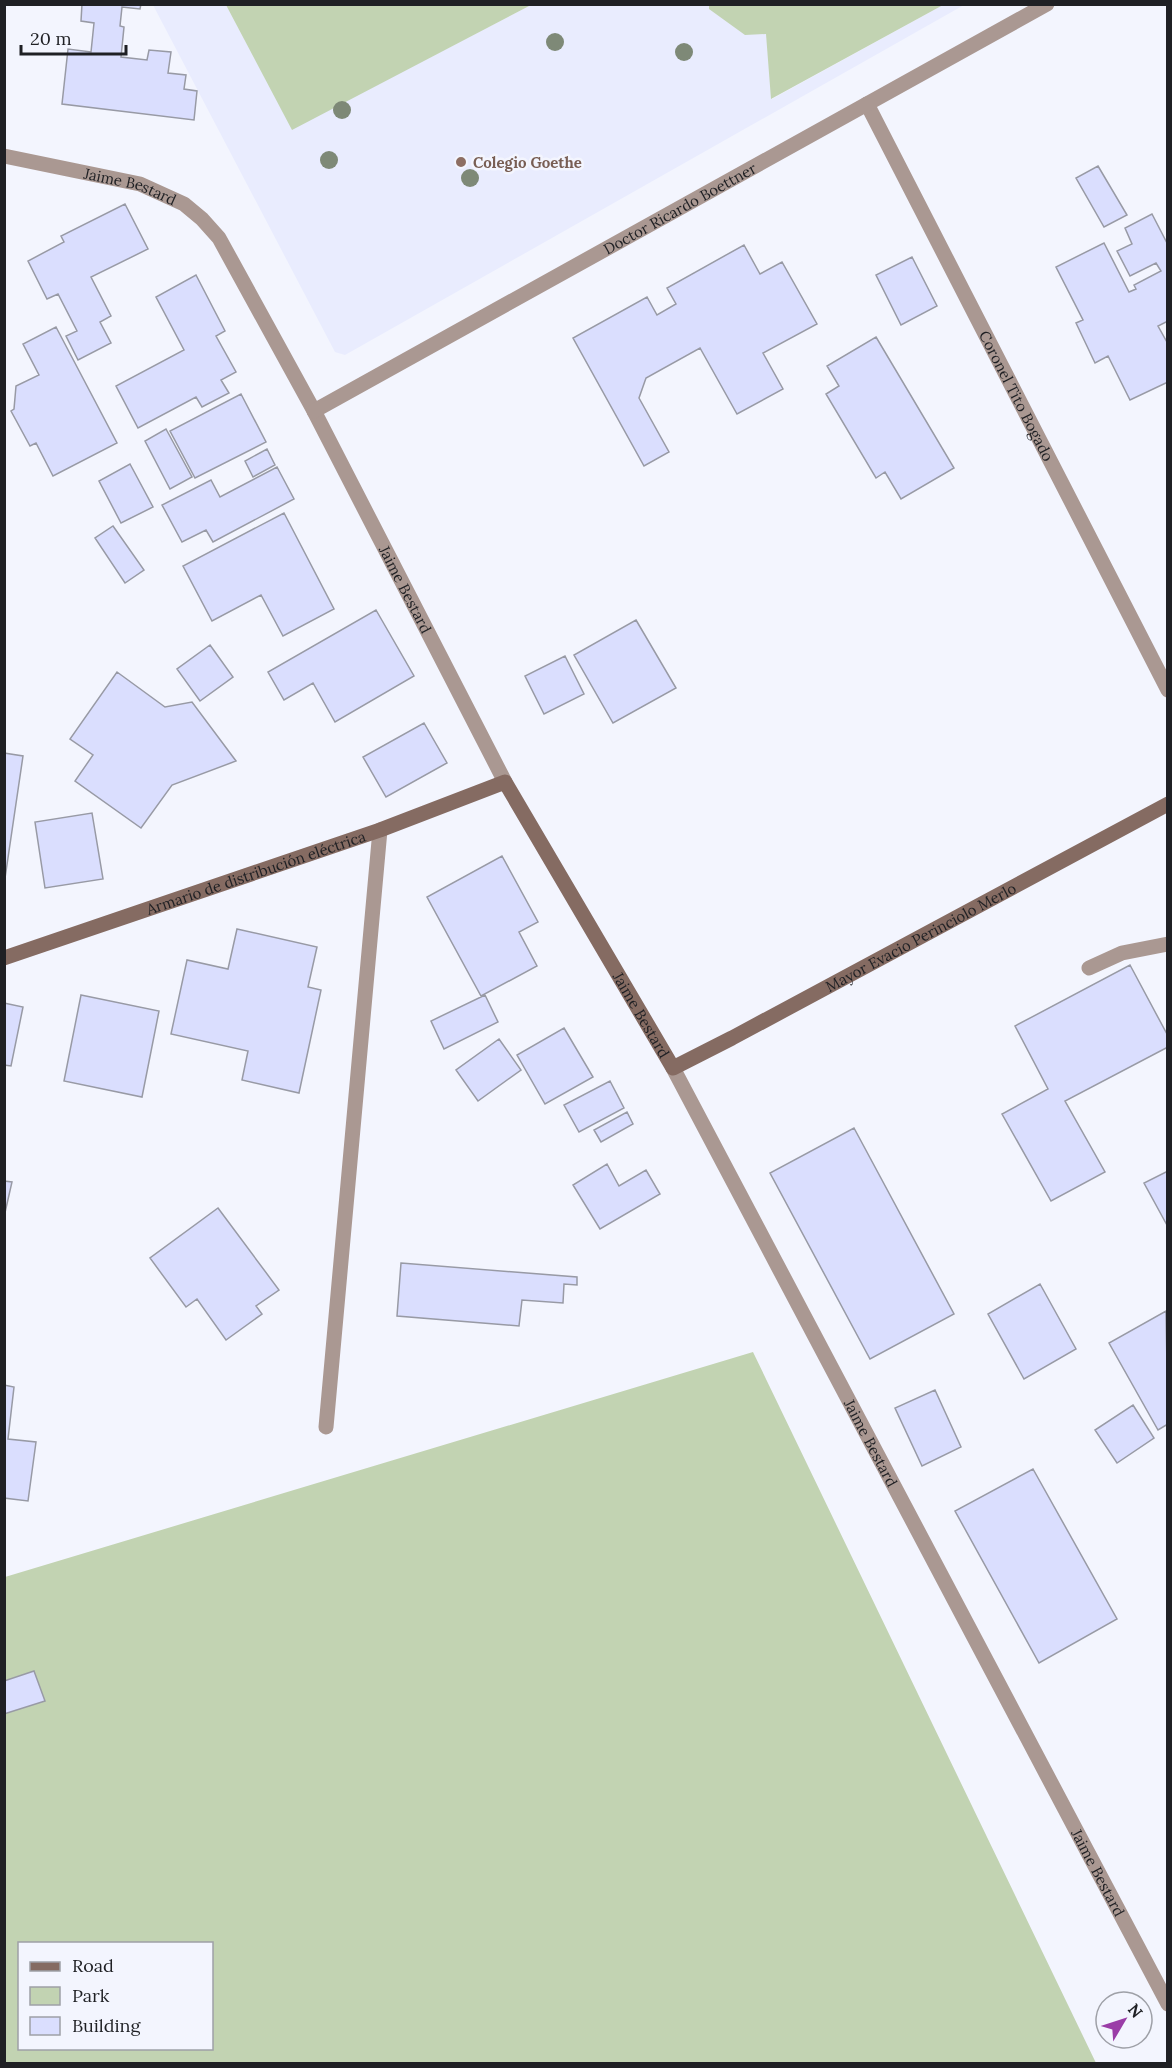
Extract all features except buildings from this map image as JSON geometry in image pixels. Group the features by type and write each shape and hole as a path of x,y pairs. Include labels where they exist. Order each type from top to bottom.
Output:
{"street":[{"name":"Doctor Ricardo Boettner","path":"314,411 1047,4"},
{"name":"Coronel Tito Bogado","path":"867,104 1167,690"},
{"name":"Jaime Bestard","path":"4,156 140,184 184,204 219,238 314,411 505,782 673,1068 1167,2004"},
{"name":"Armario de distribución eléctrica","path":"4,958 380,830 505,782"},
{"name":"Mayor Evacio Perinciolo Merlo","path":"673,1068 1167,804"},
{"path":"326,1427 380,830"},
{"path":"1089,968 1122,953 1167,944"}],"shaded area":[{"name":"Colegio Goethe","path":"153,5 226,5 292,129 531,5 709,5 709,9 767,33 772,99 943,5 964,5 345,355 335,352"}],"green space":[{"path":"709,4 943,5 771,99 766,34 745,35 709,9"},
{"path":"226,5 531,5 292,130"},
{"path":"753,1352 1096,2063 5,2064 5,1577"}],"place":[{"name":"Colegio Goethe","path":"461,162"}]}
